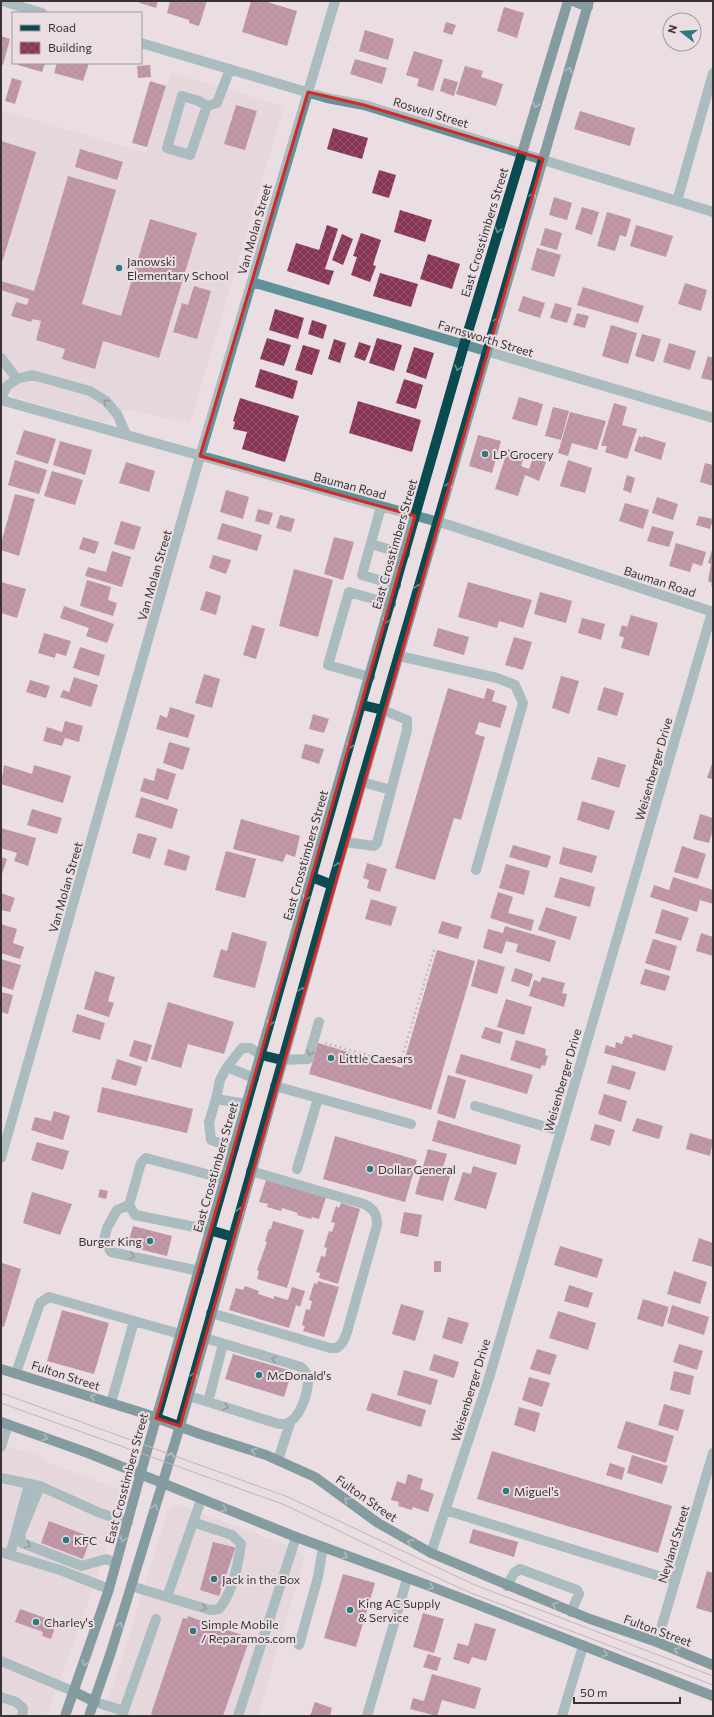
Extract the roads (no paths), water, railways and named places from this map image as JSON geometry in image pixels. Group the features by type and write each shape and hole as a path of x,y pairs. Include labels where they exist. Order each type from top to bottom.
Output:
{"main road":[{"name":"East Crosstimbers Street","path":"65,1716 75,1692 109,1589 140,1474 391,604 464,344 568,1"},
{"path":"89,1716 95,1702 132,1586 180,1426 332,885 588,4 573,1"},
{"path":"362,705 383,710"},
{"path":"312,877 332,885"},
{"path":"261,1055 282,1060"},
{"path":"210,1230 233,1237"},
{"name":"Fulton Street","path":"1,1369 111,1403 278,1460 315,1477 378,1523 431,1553 571,1612 657,1642 713,1665"},
{"path":"4,1423 88,1453 201,1500 296,1537 713,1696"},
{"path":"75,1692 95,1702"}],"street":[{"name":"Van Molan Street","path":"1,1158 200,456 335,1"},
{"path":"8,2 39,12"},
{"name":"Roswell Street","path":"142,43 327,98 364,105 713,212"},
{"path":"207,106 190,155 167,148 182,96 207,106 217,103 230,69"},
{"path":"677,201 713,73"},
{"name":"Farnsworth Street","path":"252,282 352,310 488,352 713,418"},
{"path":"1,358 17,379"},
{"path":"1,399 7,386 17,379 32,375 90,391 106,401 117,414 126,434"},
{"name":"Bauman Road","path":"1,399 437,522 712,612"},
{"path":"381,507 362,575 396,585"},
{"path":"371,544 405,554"},
{"path":"370,677 328,665 330,658 349,592 391,604"},
{"name":"Weisenberger Drive","path":"431,1553 489,1378 712,612"},
{"path":"399,656 497,678 515,685 523,703 476,870"},
{"path":"345,842 374,846 377,843 407,730 407,720 383,710"},
{"path":"362,782 391,790"},
{"path":"282,1060 308,1059 319,1022"},
{"path":"234,1148 211,1140 209,1122 220,1080 227,1067 242,1048 250,1048 261,1055"},
{"path":"227,1067 254,1078"},
{"path":"275,1086 411,1124"},
{"path":"297,1169 318,1098"},
{"path":"216,1099 247,1104"},
{"path":"475,1106 560,1131"},
{"path":"129,1206 141,1163 146,1158 225,1179"},
{"path":"211,1313 330,1348 337,1348 343,1342 347,1332 375,1233 377,1215 372,1208 364,1204 251,1171"},
{"path":"129,1206 135,1214 210,1230"},
{"path":"129,1206 117,1210 107,1228 104,1240 111,1252 199,1271"},
{"path":"16,1373 40,1303 49,1297 180,1334"},
{"path":"111,1403 134,1321"},
{"path":"204,1338 301,1367 306,1372 308,1380 303,1402 290,1423 278,1460"},
{"path":"208,1402 224,1344"},
{"path":"188,1396 279,1424 290,1423"},
{"path":"1,1447 4,1423"},
{"name":"Neyland Street","path":"657,1642 713,1453"},
{"path":"1,1478 40,1486 100,1513 128,1522"},
{"path":"29,1484 6,1553 60,1570 109,1589"},
{"path":"40,1486 20,1535 22,1543 82,1566 106,1559 116,1563"},
{"path":"166,1597 201,1500"},
{"path":"445,1510 675,1581"},
{"path":"132,1586 210,1610 219,1609 226,1600 239,1558 241,1544 232,1535 193,1522"},
{"path":"238,1716 296,1537"},
{"path":"299,1645 318,1577 323,1547"},
{"path":"508,1586 514,1573 520,1569 577,1590 579,1594 571,1612"},
{"path":"367,1716 408,1579"},
{"path":"95,1702 123,1714 156,1619"},
{"path":"562,1716 583,1646"},
{"path":"1,1662 75,1692"},
{"path":"1,1696 20,1705 23,1708 22,1716"}],"tram line":[{"path":"1,1393 288,1497 475,1585 713,1676"},
{"path":"1,1403 285,1505 471,1593 713,1685"}],"place":[{"name":"Janowski Elementary School","path":"119,268"},
{"name":"LP Grocery","path":"485,454"},
{"name":"Little Caesars","path":"331,1058"},
{"name":"Dollar General","path":"370,1169"},
{"name":"Burger King","path":"150,1241"},
{"name":"McDonald's","path":"259,1375"},
{"name":"Miguel's","path":"506,1491"},
{"name":"KFC","path":"66,1540"},
{"name":"Jack in the Box","path":"214,1579"},
{"name":"King AC Supply & Service","path":"350,1610"},
{"name":"Charley's","path":"36,1622"},
{"name":"Simple Mobile / Reparamos.com","path":"193,1631"}]}
